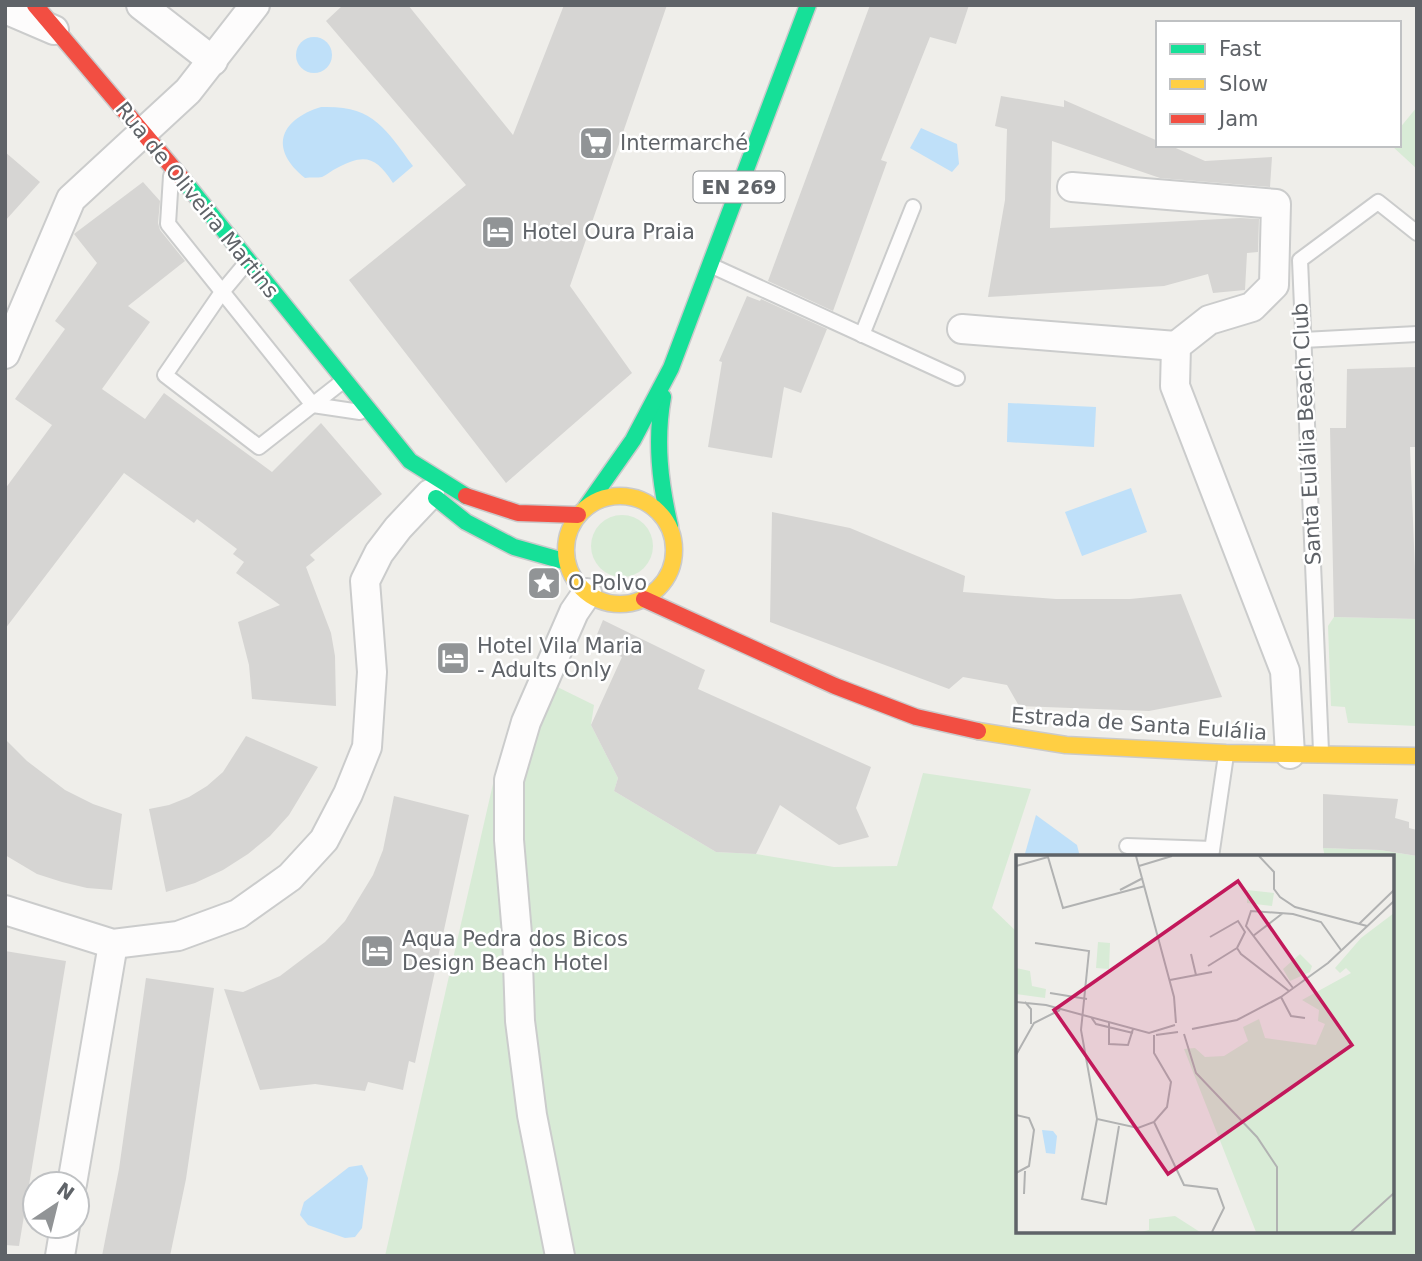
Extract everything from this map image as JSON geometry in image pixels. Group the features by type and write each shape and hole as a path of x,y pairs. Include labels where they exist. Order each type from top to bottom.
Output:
{"street":[{"path":"35,5 57,31"},
{"path":"141,5 213,61"},
{"path":"5,354 71,199 188,90 256,5"},
{"name":"EN 269","path":"670,526 661,487 658,447 661,407 671,368 808,5"},
{"name":"Rua de Oliveira Martins","path":"5,9 57,31 143,131 410,461 460,494 518,513 582,511"},
{"path":"962,329 1176,346 1209,320 1252,307 1274,285 1276,204 1072,187"},
{"path":"1176,346 1175,386 1285,671 1290,754"},
{"name":"EN 269","path":"582,511 633,440 671,368"},
{"name":"Rua de Oliveira Martins","path":"371,414 430,494 466,522 514,548 567,562"},
{"path":"5,910 113,944 178,936 238,914 290,877 324,840 348,794 366,747 372,672 365,582 379,553 430,494"},
{"path":"675,554 666,581 644,599 630,604 615,604 587,593 578,584 567,562 567,538 582,511 600,499 616,495 633,496 648,502 661,513 670,526 675,554 687,578"},
{"path":"560,1256 532,1115 520,1021 517,934 509,840 509,780 526,722 574,612 587,593"},
{"name":"Estrada de Santa Eulália","path":"644,599 835,686 916,717 994,735 1066,745 1227,753 1417,756"},
{"name":"Estrada de Santa Eulália","path":"710,611 718,622 749,648"},
{"path":"74,1170 113,944"}],"lane":[{"path":"171,168 168,224 313,405 371,414"},
{"name":"Santa Eulália Beach Club","path":"1321,754 1300,260 1378,202 1417,233"},
{"path":"862,335 914,207"},
{"path":"247,261 222,292 165,375 260,447 343,381"},
{"path":"709,265 957,378"},
{"path":"1303,340 1417,334"},
{"path":"1127,846 1212,853 1227,753"}],"green space":[{"path":"1417,107 1417,169 1393,147 1401,147 1401,127"},
{"path":"622,515 644,524 653,546 644,568 622,577 600,568 591,546 600,524"},
{"path":"1334,617 1417,619 1417,726 1348,723 1345,707 1331,706 1328,626"},
{"path":"535,676 594,705 591,725 618,778 614,791 716,852 756,854 834,867 897,866 923,773 1031,789 992,908 1016,931 1016,1233 1394,1233 1394,855 1325,855 1323,848 1380,850 1417,856 1417,1256 385,1256 498,762"}],"water":[{"path":"314,37 326,43 332,55 326,67 314,73 302,67 296,55 302,43"},
{"path":"321,107 339,107 366,115 385,130 413,166 393,183 375,163 363,159 347,163 322,177 305,178 286,156 284,136 296,119"},
{"path":"921,128 957,144 959,164 952,172 910,148"},
{"path":"1008,403 1096,407 1094,447 1007,442"},
{"path":"1131,488 1147,532 1082,556 1065,512"},
{"path":"1036,815 1077,845 1080,855 1025,855"},
{"path":"362,1165 368,1178 362,1228 355,1237 345,1238 308,1225 300,1215 304,1202 349,1167"}],"building":[{"name":"Hotel Oura Praia","path":"343,5 408,5 513,135 564,5 667,5 570,286 632,373 506,483 349,280 466,185 326,21"},
{"path":"870,5 969,5 956,44 930,37 881,160 887,162 833,311 768,281"},
{"path":"1001,96 1064,107 1064,100 1156,140 1156,147 1174,147 1205,161 1272,157 1270,187 1160,178 1052,141 1050,228 1259,219 1258,252 1247,253 1245,290 1213,293 1208,274 1164,286 988,297 1005,200 1007,129 995,126"},
{"path":"5,152 40,182 5,221"},
{"path":"143,182 160,201 160,230 185,261 128,306 150,322 102,389 145,419 164,393 272,472 321,423 382,494 310,555 315,560 306,567 331,633 335,656 336,706 252,699 249,665 238,622 280,605 236,573 244,562 233,554 237,549 197,519 194,523 124,473 5,629 5,489 52,425 15,399 65,329 55,321 97,263 74,234"},
{"path":"747,296 760,301 761,299 827,329 801,393 784,387 772,458 708,447 722,362 719,361"},
{"path":"1417,367 1417,447 1410,447 1417,619 1334,617 1330,428 1346,428 1347,369"},
{"path":"772,512 850,528 965,576 963,592 1056,599 1130,599 1181,594 1222,697 1149,711 1019,706 1007,685 963,677 949,689 770,622"},
{"path":"603,620 705,670 698,689 871,767 856,808 869,837 839,845 780,805 756,854 716,852 614,791 618,778 591,725 622,657 593,644"},
{"path":"246,736 318,767 289,815 270,836 223,870 166,892 149,809 169,805 207,786 223,772"},
{"path":"5,739 27,761 65,790 122,814 112,890 87,888 37,874 5,855"},
{"path":"1323,794 1398,799 1395,818 1409,822 1409,828 1417,830 1417,856 1380,850 1323,848"},
{"name":"Aqua Pedra dos Bicos Design Beach Hotel","path":"394,796 469,815 415,1063 409,1061 403,1090 368,1082 365,1091 315,1084 260,1090 224,989 243,992 280,976 325,942 345,921 373,875 383,850"},
{"path":"5,951 66,961 32,1170 21,1170 19,1246 5,1245"},
{"path":"146,978 214,988 186,1179 170,1256 102,1256 119,1169"}],"traffic: fast":[{"path":"586,507 633,440 671,368 808,5"},
{"path":"184,181 410,461 466,496"},
{"path":"663,397 659,430 660,462 670,526"},
{"path":"436,498 466,522 514,547 567,562"}],"traffic: slow":[{"path":"620,496 641,500 658,512 670,529 674,550 670,571 658,588 641,600 620,604 599,600 582,588 570,571 566,550 570,529 582,512 599,500 620,496"},
{"path":"978,731 1066,745 1226,753 1417,756"}],"traffic: jam":[{"path":"35,5 184,181"},
{"path":"466,496 518,513 578,515"},
{"path":"644,599 835,686 916,717 978,731"}],"place":[{"name":"Intermarché","path":"596,143"},
{"name":"Hotel Oura Praia","path":"498,232"},
{"name":"O Polvo","path":"544,583"},
{"name":"Hotel Vila Maria - Adults Only","path":"453,658"},
{"name":"Aqua Pedra dos Bicos Design Beach Hotel","path":"377,951"}]}
